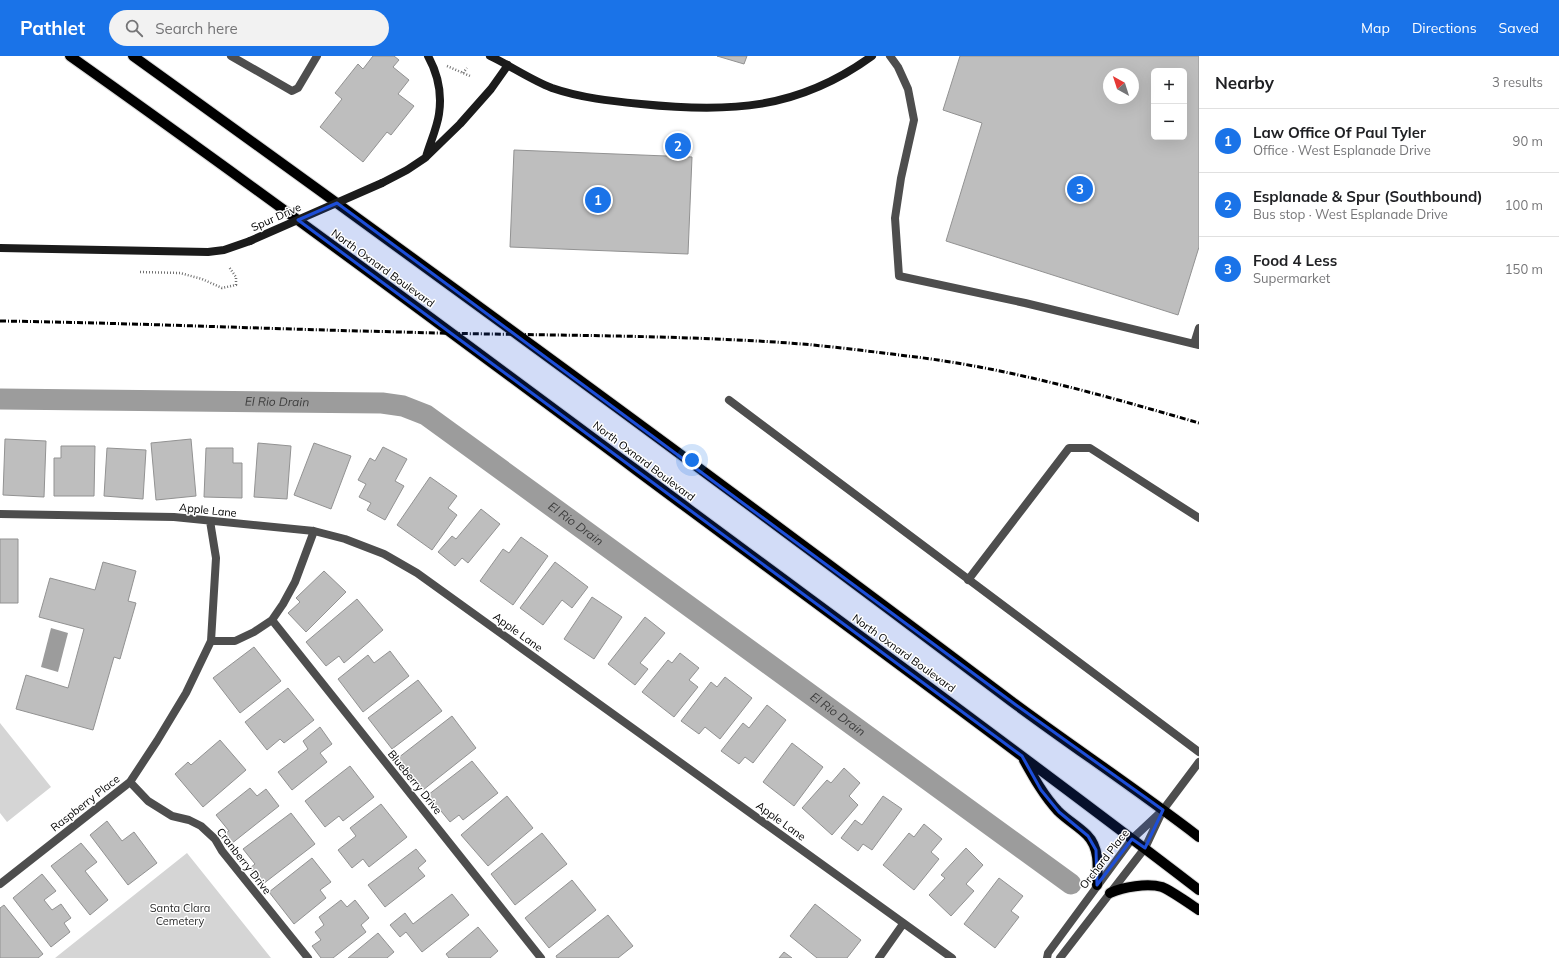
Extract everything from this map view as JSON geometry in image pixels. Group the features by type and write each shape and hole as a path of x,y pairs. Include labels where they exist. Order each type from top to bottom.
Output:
{"main road":[{"name":"North Oxnard Boulevard","path":"70,56 232,171 1022,756 1199,890"},
{"path":"133,56 556,362 836,569 1016,705 1199,837"},
{"path":"1022,756 1041,790 1059,812 1088,836 1096,850 1098,868 1097,885"},
{"path":"1110,893 1137,885 1162,887 1199,910"}],"street":[{"path":"231,56 292,91 298,88 317,56"},
{"path":"426,158 439,115 439,87 433,64 428,56"},
{"path":"490,56 551,88 576,95 606,101 671,107 727,108 773,102 821,87 852,71 872,56"},
{"path":"890,56 898,67 908,89 914,120 901,178 895,218 899,276 1025,303 1197,344 1199,328"},
{"name":"Spur Drive","path":"0,248 208,252 224,250 250,241 382,183 426,158 460,124 491,89 508,65"},
{"path":"729,400 1199,752"},
{"path":"968,580 1069,448 1090,448 1199,518"},
{"name":"Apple Lane","path":"0,514 174,517 314,531 345,539 384,554 417,572 952,958"},
{"name":"Raspberry Place","path":"0,884 130,782 186,693 211,640 216,558 210,521"},
{"path":"211,640 235,641 254,632 272,620 295,582 314,531"},
{"name":"Blueberry Drive","path":"272,620 541,958"},
{"path":"1060,958 1145,848 1163,810 1199,762"},
{"name":"Cranberry Drive","path":"130,782 148,801 172,816 189,820 202,826 215,839 222,851 308,958"},
{"name":"Orchard Place","path":"1047,958 1048,953 1132,839 1163,810"},
{"path":"879,958 903,924"}],"path":[{"path":"446,65 470,76"},
{"path":"463,73 467,68"},
{"path":"140,272 180,273 202,279 222,288 236,285 236,277 229,267"}],"highlighted area":[{"path":"337,203 1016,705 1163,810 1145,848 1132,839 1097,885 1096,850 1088,836 1059,812 1041,790 1022,756 298,220"}],"green space":[{"path":"0,723 51,787 7,822 0,813"},
{"name":"Santa Clara Cemetery","path":"187,853 271,958 55,958"}],"shaded area":[{"path":"51,628 68,633 58,672 41,667"}],"building":[{"path":"373,56 394,56 399,60 393,67 409,80 398,94 414,106 391,135 387,132 363,162 320,127 342,99 335,93 358,64 363,69"},
{"path":"717,56 747,56 744,64"},
{"path":"960,56 1199,56 1199,247 1178,315 946,241 982,123 943,110"},
{"path":"514,150 692,157 688,254 510,247"},
{"path":"5,439 46,441 44,497 3,495"},
{"path":"191,439 196,496 156,500 151,443"},
{"path":"258,443 291,446 287,499 254,497"},
{"path":"314,443 351,456 331,509 294,495"},
{"path":"61,446 95,446 94,496 54,496 54,458 61,458"},
{"path":"383,447 407,459 395,481 404,486 385,520 367,510 371,503 359,497 366,484 358,480 370,458 375,461"},
{"path":"107,448 146,450 143,499 104,496"},
{"path":"206,448 233,448 233,463 242,463 242,498 204,497"},
{"path":"430,477 457,496 448,508 457,515 432,550 397,525"},
{"path":"481,509 500,524 468,563 462,558 455,566 438,552 452,536 456,539"},
{"path":"521,537 548,556 513,605 480,581 503,549 509,553"},
{"path":"0,539 18,539 18,603 0,603"},
{"path":"103,562 136,571 128,601 136,603 120,659 114,657 93,730 16,709 26,675 68,688 84,629 39,617 50,578 95,590"},
{"path":"555,562 588,587 572,608 562,600 543,625 520,608"},
{"path":"324,571 346,592 306,632 288,613 300,602 296,598"},
{"path":"592,597 622,617 594,659 564,639"},
{"path":"357,599 383,630 344,663 339,656 326,666 306,642"},
{"path":"645,617 665,633 640,663 648,669 635,685 608,664"},
{"path":"254,647 281,681 240,713 213,678"},
{"path":"390,651 409,676 363,712 338,679 368,655 374,663"},
{"path":"680,653 699,668 689,680 698,687 674,717 642,692 668,660 672,663"},
{"path":"725,677 752,698 720,739 705,727 699,734 681,721 711,682 717,687"},
{"path":"418,680 442,711 392,749 368,718"},
{"path":"288,688 314,720 284,743 280,739 267,750 245,722"},
{"path":"767,705 786,720 753,763 745,757 739,764 721,751 743,723 749,728"},
{"path":"452,716 476,748 423,790 398,758"},
{"path":"320,727 332,744 320,753 327,762 292,790 278,772 308,749 303,741"},
{"path":"220,740 246,770 203,807 175,774 188,762 191,765"},
{"path":"792,743 823,767 794,806 763,782"},
{"path":"472,761 498,793 463,820 459,815 450,822 428,795"},
{"path":"350,766 374,797 343,821 339,816 325,827 305,801"},
{"path":"844,768 860,783 849,796 858,805 832,835 802,808 827,780 831,783"},
{"path":"250,788 257,796 266,789 279,806 231,844 223,835 229,831 216,815"},
{"path":"507,796 533,828 488,866 461,835"},
{"path":"883,796 902,809 872,850 863,844 858,851 841,838 855,820 862,825"},
{"path":"381,804 407,837 369,867 363,859 352,868 338,850 356,836 350,828"},
{"path":"291,813 315,844 263,884 250,868 255,864 243,849"},
{"path":"107,821 122,841 134,832 157,863 128,885 90,835"},
{"path":"924,824 942,839 931,852 939,859 914,890 883,865 909,833 914,837"},
{"path":"542,833 567,864 515,905 491,874"},
{"path":"81,843 97,862 85,871 108,900 90,915 51,866"},
{"path":"966,848 983,865 966,884 974,891 951,916 929,895 945,878 941,875"},
{"path":"416,849 426,861 418,868 425,876 385,907 368,885"},
{"path":"312,858 331,882 320,890 326,898 294,924 269,892"},
{"path":"42,874 56,891 44,900 52,910 61,904 71,918 64,923 70,932 51,947 13,898"},
{"path":"999,878 1023,896 1011,911 1019,917 995,948 964,924"},
{"path":"572,880 596,910 549,948 525,918"},
{"path":"452,894 469,915 422,952 406,932 400,937 390,925 405,913 413,924"},
{"path":"341,900 347,907 355,900 369,918 361,925 366,932 333,958 321,958 312,946 321,940 315,932 324,925 319,917"},
{"path":"815,904 861,940 847,958 817,958 790,936"},
{"path":"4,905 43,954 38,958 0,958 0,908"},
{"path":"608,915 633,946 618,958 557,958 556,956"},
{"path":"478,927 498,951 490,958 449,958 446,954"},
{"path":"378,933 394,952 387,958 348,958"},
{"path":"784,952 792,958 779,958"}],"waterway":[{"name":"El Rio Drain","path":"0,399 382,403 403,406 426,415 1071,884"}],"railway":[{"path":"0,321 692,338 805,344 952,362 1023,376 1094,393 1199,423"}],"place":[{"name":"Esplanade & Spur (Southbound)","path":"678,146"},
{"name":"Food 4 Less","path":"1080,189"},
{"name":"Law Office Of Paul Tyler","path":"598,200"}]}
